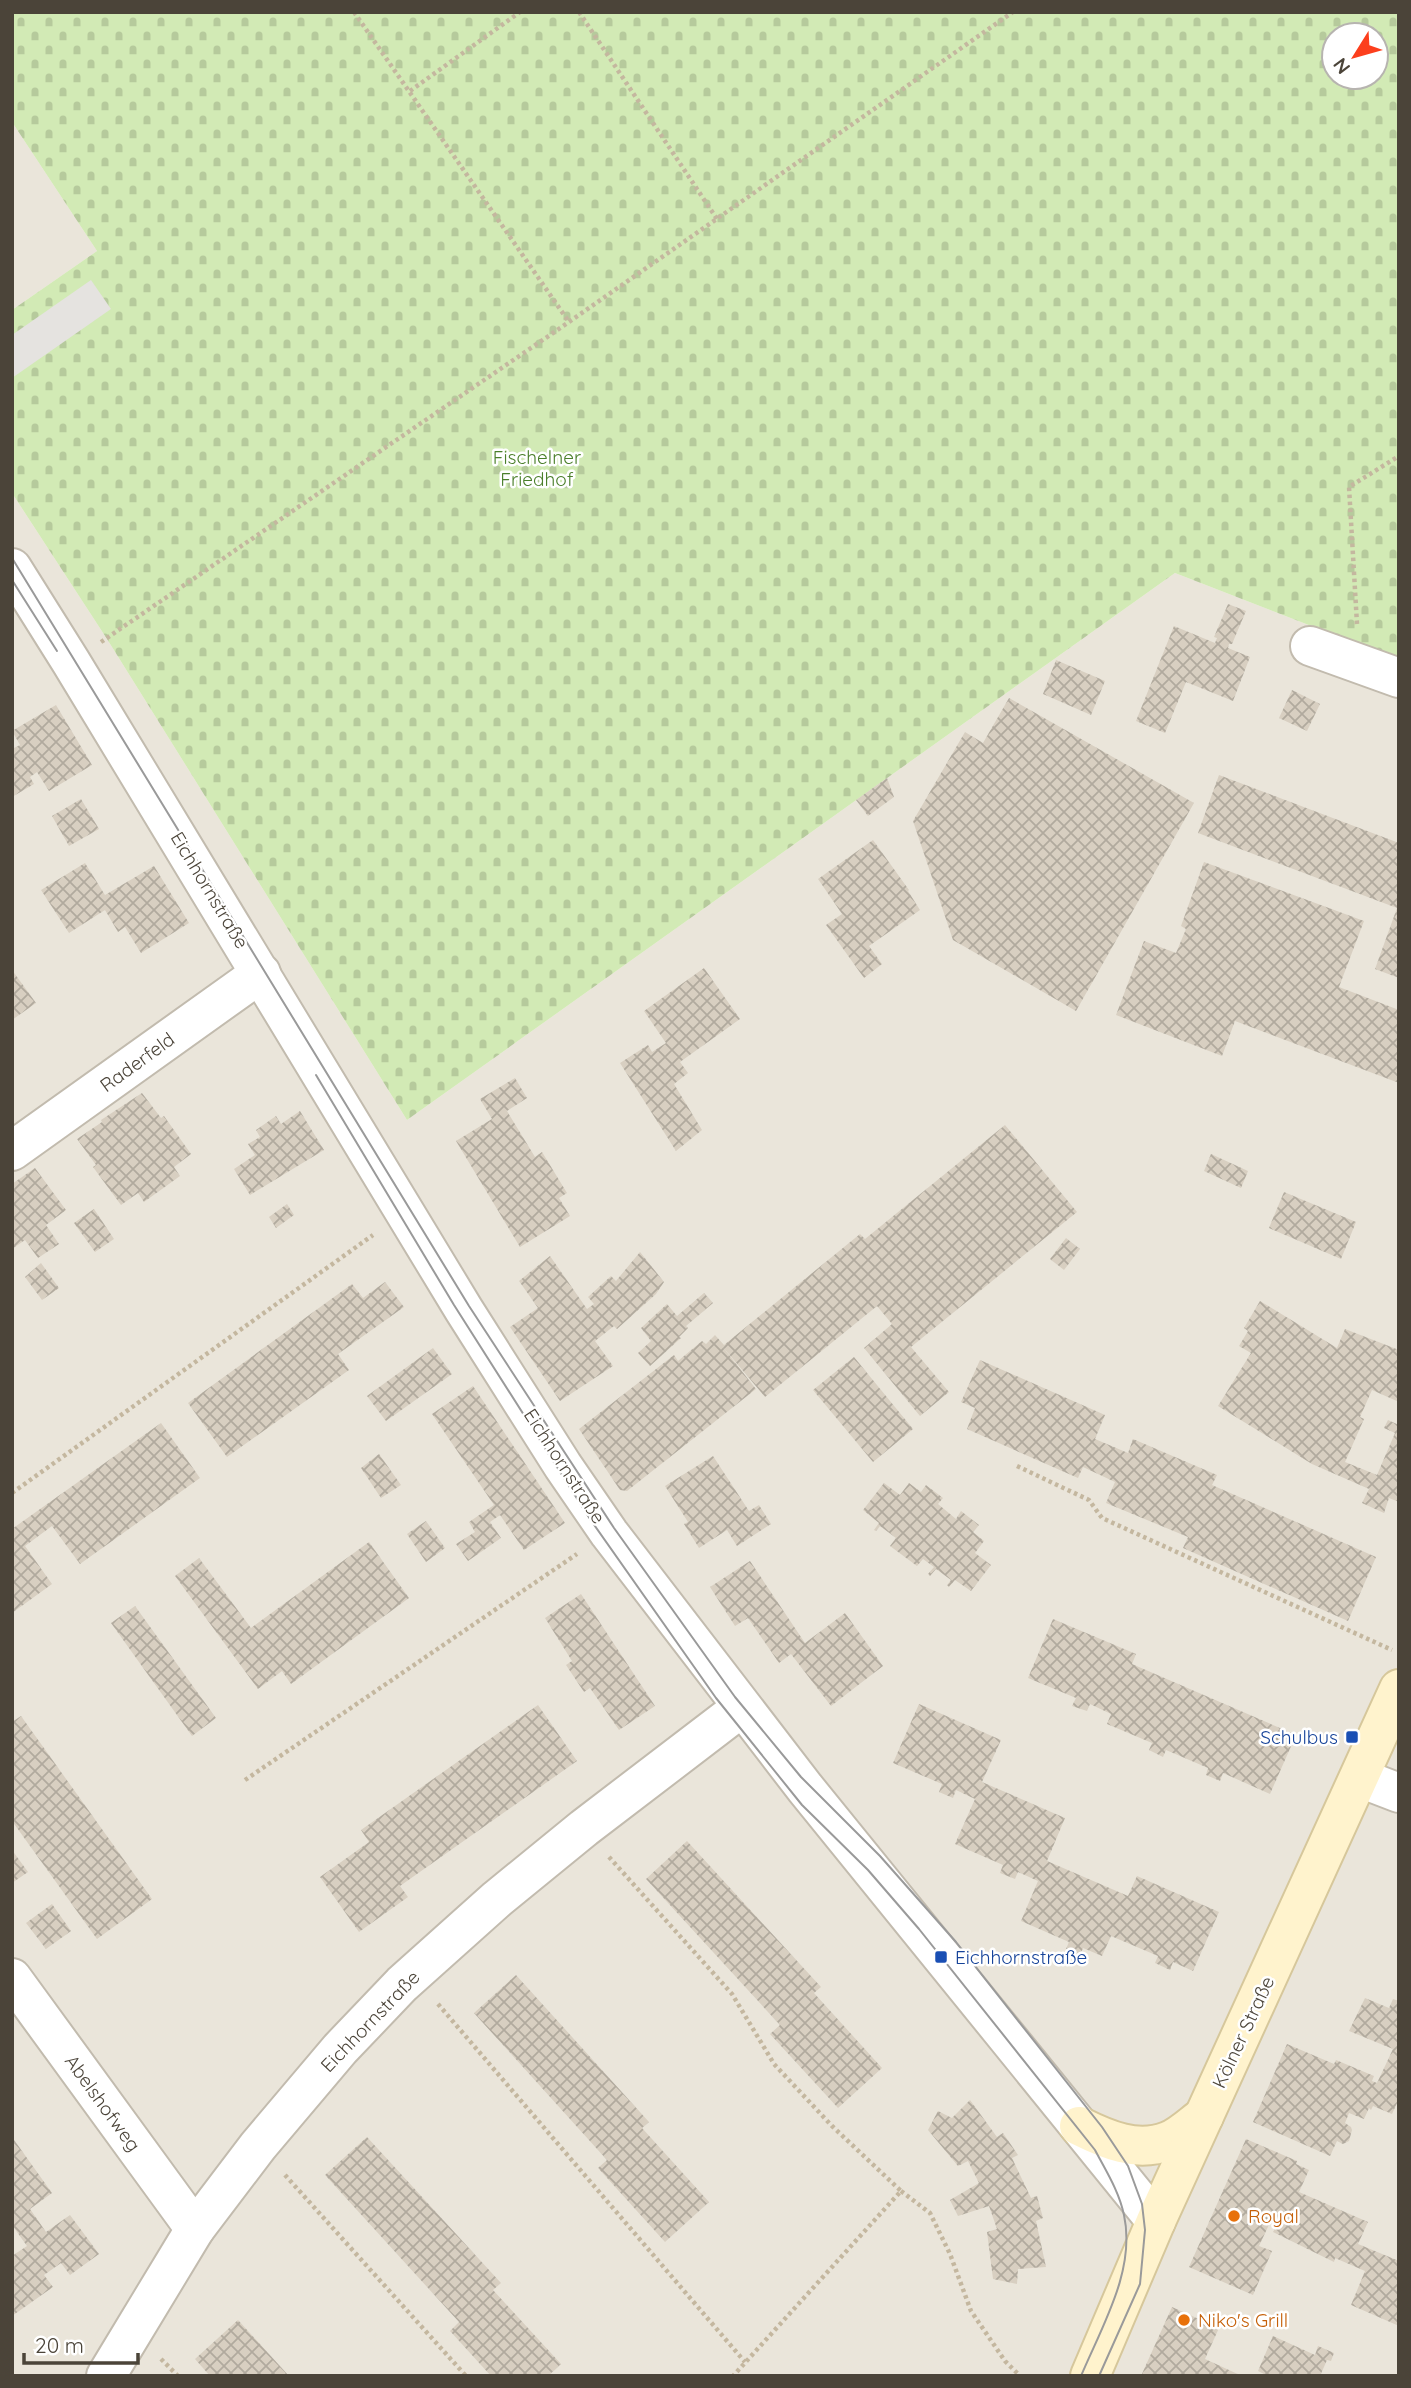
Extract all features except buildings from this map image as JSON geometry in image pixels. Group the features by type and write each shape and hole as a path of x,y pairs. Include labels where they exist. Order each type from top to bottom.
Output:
{"main road":[{"name":"Kölner Straße","path":"1090,2376 1156,2221 1399,1689"},
{"path":"1079,2126 1112,2142 1147,2146 1170,2141 1204,2116"}],"street":[{"name":"Eichhornstraße","path":"12,568 405,1213 556,1455 608,1533 741,1707 1156,2221"},
{"path":"1310,646 1399,678"},
{"name":"Raderfeld","path":"12,1151 261,973"},
{"name":"Eichhornstraße","path":"106,2376 195,2229 258,2146 340,2049 413,1974 498,1899 741,1707"},
{"path":"1360,1777 1399,1793"},
{"name":"Abelshofweg","path":"12,1978 195,2229"}],"path":[{"path":"354,12 569,322"},
{"path":"410,91 520,12"},
{"path":"579,12 717,219"},
{"path":"71,662 569,322 1013,12"},
{"path":"1360,664 1349,487 1399,456"},
{"path":"12,1493 405,1213"},
{"path":"1017,1466 1089,1500 1102,1518 1399,1654"},
{"path":"245,1780 608,1533"},
{"path":"584,1829 732,1994 774,2064 832,2126 901,2191 930,2213 950,2254 971,2311 1005,2361 1020,2376"},
{"path":"413,1974 745,2362"},
{"path":"258,2146 466,2376"},
{"path":"733,2376 901,2191"},
{"path":"454,2376 460,2369"}],"shaded area":[{"path":"12,122 97,251 12,310"},
{"path":"91,280 111,309 12,378 12,335"},
{"path":"12,493 107,639 407,1120 1175,573 1399,660 1399,2376 12,2376"}],"green space":[{"name":"Fischelner Friedhof","path":"12,12 1399,12 1399,660 1175,573 407,1120 107,639 12,493 12,310 97,251 12,122"}],"tram line":[{"path":"12,558 469,1306 614,1528 735,1697 801,1777 880,1856 956,1942 1102,2127 1128,2166 1142,2204 1145,2230 1140,2284 1099,2376"},
{"path":"12,580 57,651"},
{"path":"316,1075 454,1305 590,1519 716,1698 802,1805 868,1870 919,1929 1095,2150 1122,2206 1126,2236 1125,2256 1115,2297 1081,2376"}],"place":[{"name":"Schulbus","path":"1352,1737"},
{"name":"Eichhornstraße","path":"941,1957"},
{"name":"Royal","path":"1234,2216"},
{"name":"Niko's Grill","path":"1184,2320"}]}
